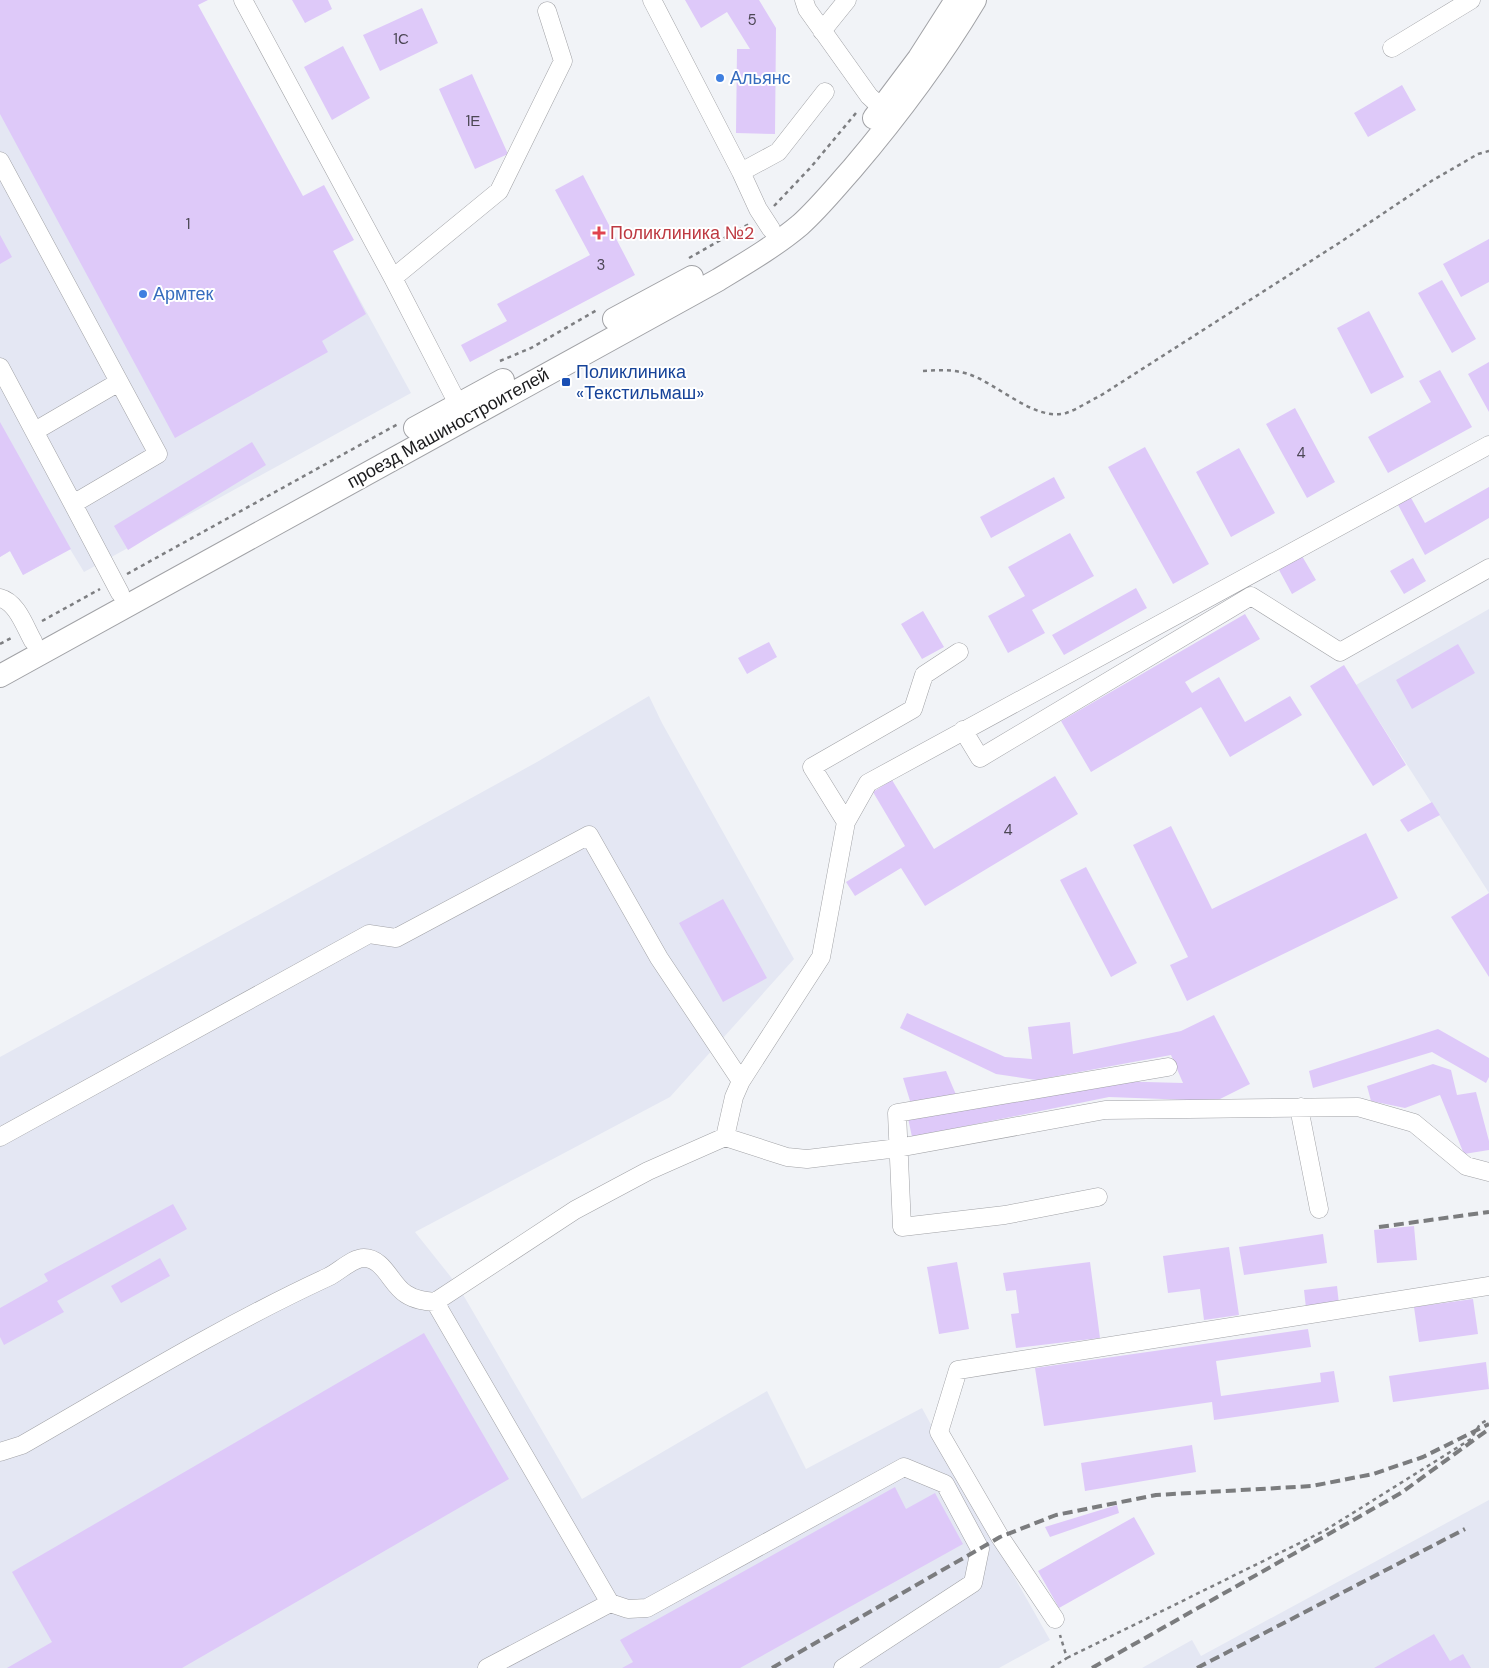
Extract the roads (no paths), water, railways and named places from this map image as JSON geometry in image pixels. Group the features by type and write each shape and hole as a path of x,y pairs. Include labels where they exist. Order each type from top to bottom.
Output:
{"main road":[{"name":"проезд Машиностроителей","path":"461,411 710,268 767,222 794,209 821,181 876,102 919,58 956,0"},
{"name":"проезд Машиностроителей","path":"0,659 30,635 121,593 277,506 718,280 764,252 800,225 823,202 862,156 914,92 956,32 975,0"},
{"name":"проезд Машиностроителей","path":"0,676 121,593"}],"lane":[{"path":"243,0 393,278 461,411"},
{"path":"652,0 741,172 758,209 767,222"},
{"path":"804,0 807,9 822,31 876,102"},
{"path":"822,31 847,0"},
{"path":"1392,48 1471,0"},
{"path":"393,278 499,191 563,61 547,11"},
{"path":"741,172 778,152 825,92"},
{"path":"0,161 158,454 73,504"},
{"path":"0,368 121,593"},
{"path":"35,431 120,382"},
{"path":"725,1137 734,1097 741,1080 821,957 846,822 868,784 963,730 1489,445"},
{"path":"963,730 980,758 1251,596 1340,652 1489,568"},
{"path":"0,598 14,607 30,635"},
{"path":"846,822 812,766 913,709 924,675 959,652"},
{"path":"0,1137 369,934 396,938 589,835 659,958 741,1080"},
{"path":"1098,1197 1005,1215 902,1227 897,1113 1168,1066"},
{"path":"1301,1107 1319,1209"},
{"path":"0,1452 22,1445 252,1314 337,1273 357,1259 374,1260 407,1295 420,1300 435,1302 575,1210 648,1171 725,1137 787,1157 808,1159 898,1148 1105,1110 1358,1107 1414,1123 1466,1166 1489,1172"},
{"path":"1055,1620 1000,1538 939,1432 958,1370 1489,1286"},
{"path":"435,1302 610,1602 628,1609 647,1608 904,1467 944,1484 980,1549 973,1583 843,1668"},
{"path":"487,1668 610,1602"}],"railway":[{"path":"1379,1227 1489,1212"},
{"path":"772,1668 1000,1537 1056,1515 1156,1495 1312,1486 1373,1474 1423,1457 1489,1424"},
{"path":"1092,1668 1401,1493 1489,1429"},
{"path":"1197,1668 1465,1529"}],"place":[{"name":"Альянс","path":"720,78"},
{"name":"Поликлиника №2","path":"599,233"},
{"name":"Армтек","path":"143,294"},
{"name":"Поликлиника «Текстильмаш»","path":"566,382"}]}
